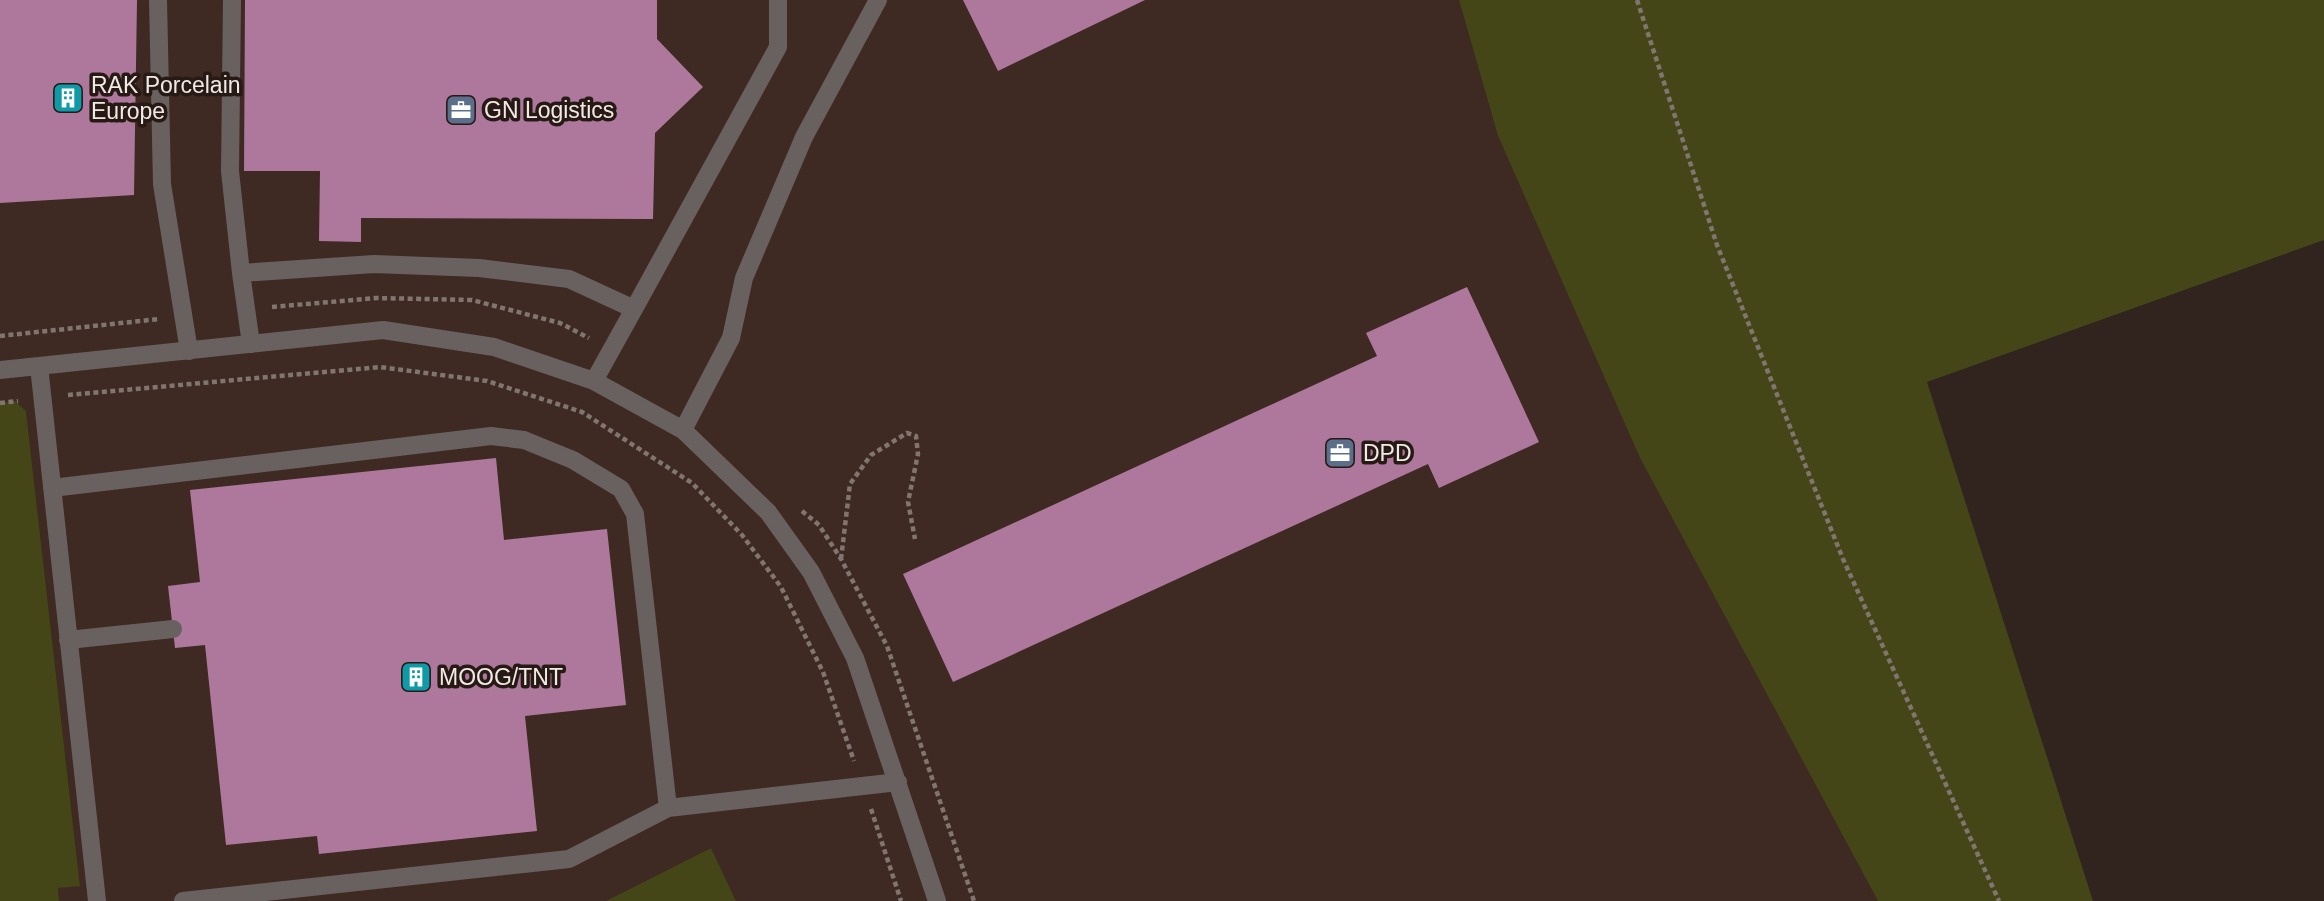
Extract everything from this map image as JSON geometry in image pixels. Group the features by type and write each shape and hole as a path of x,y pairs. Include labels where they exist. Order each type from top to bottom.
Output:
{"lane":[{"path":"158,0 162,184 189,351"},
{"path":"232,0 230,171 251,344"},
{"path":"594,381 778,47 778,0"},
{"path":"683,430 731,338 744,278 804,137 878,0"},
{"path":"241,273 374,264 479,268 569,279 634,309"},
{"path":"0,370 383,330 494,347 594,381 683,430 768,512 811,572 855,659 937,901"},
{"path":"39,366 97,901"},
{"path":"52,488 491,436 524,440 573,460 621,489 635,514 668,808"},
{"path":"68,640 173,628"},
{"path":"183,901 569,859 668,808 898,782"}],"path":[{"path":"1637,0 1717,245 1843,559 1999,901"},
{"path":"0,403 380,367 487,381 582,412 692,483 742,535 781,587 823,672 901,901"},
{"path":"841,559 850,484 871,455 906,433 916,436 918,454 908,502 915,539"}],"shaded area":[{"path":"0,0 1459,0 1498,136 1640,458 1878,901 736,901 711,848 606,901 59,901 58,888 80,885 26,411 15,401 0,403"},
{"path":"1459,0 2324,0 2324,240 1927,382 2093,901 1878,901 1640,458 1498,136"},
{"path":"15,401 26,411 80,886 58,888 59,901 0,901 0,403"},
{"path":"711,848 736,901 606,901"}],"building":[{"name":"RAK Porcelain Europe","path":"0,0 137,0 134,195 0,203"},
{"name":"GN Logistics","path":"245,0 657,0 657,39 703,87 655,133 653,219 361,218 361,242 319,241 320,171 244,171"},
{"path":"963,0 1145,0 998,71"},
{"name":"DPD","path":"1467,287 1539,442 1439,488 1428,464 953,682 903,574 1377,356 1366,333"},
{"name":"MOOG/TNT","path":"496,458 504,540 607,529 626,705 525,716 537,831 319,854 317,836 226,845 205,645 175,648 168,586 200,582 190,490"}],"place":[{"name":"RAK Porcelain Europe","path":"68,98"},
{"name":"GN Logistics","path":"461,110"},
{"name":"DPD","path":"1340,453"},
{"name":"MOOG/TNT","path":"416,677"}]}
